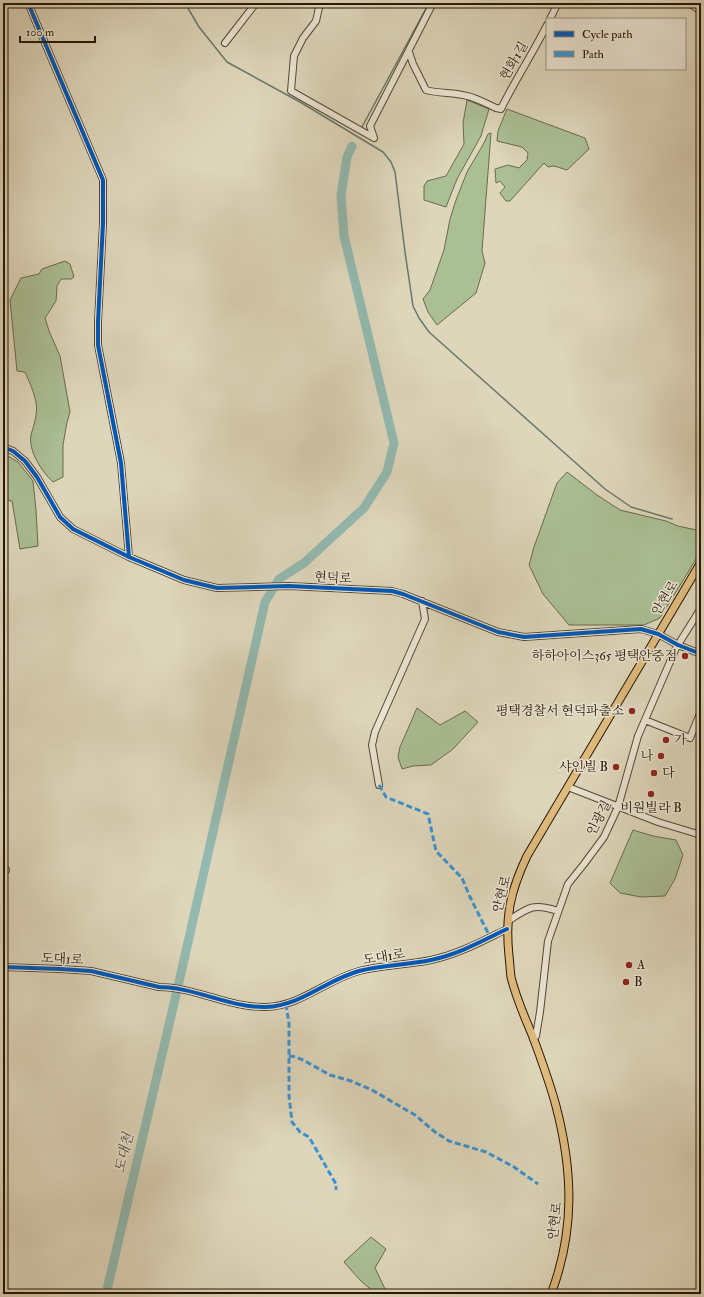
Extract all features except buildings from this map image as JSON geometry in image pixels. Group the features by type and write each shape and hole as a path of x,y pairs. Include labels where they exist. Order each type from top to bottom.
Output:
{"main road":[{"name":"안현로","path":"551,1294 557,1278 564,1248 569,1216 569,1173 566,1148 556,1105 511,976 507,929 510,903 519,873 527,856 701,562"}],"street":[{"path":"28,3 103,180 103,223 98,345 121,463 129,557"},
{"path":"225,43 256,3"},
{"path":"320,3 316,22 303,38 294,56 291,91 374,138 370,126 433,3"},
{"path":"550,18 558,3"},
{"path":"689,3 701,11"},
{"name":"현화1길","path":"408,52 426,90 436,93 454,93 468,96 501,109 514,82 530,58 546,27"},
{"name":"현덕로","path":"3,447 13,451 24,461 37,477 60,516 73,529 129,557 184,580 217,588 289,586 380,590 403,594 498,632 524,637 571,635 641,629 658,634 678,645 701,654"},
{"path":"379,784 372,745 375,732 425,620 422,601"},
{"name":"인광길","path":"534,1039 536,1036 540,1012 548,940 568,884 604,837 618,807 638,736 678,645 701,608"},
{"path":"645,720 690,738 701,711"},
{"path":"568,787 658,822 701,834"},
{"path":"508,921 536,906 558,911"},
{"name":"도대1로","path":"3,967 91,971 158,987 166,987 195,993 242,1006 267,1007 286,1004 358,971 432,960 461,951 507,929"}],"green space":[{"path":"467,100 489,109 481,136 457,179 446,207 424,200 424,186 427,181 446,176 464,144 463,123"},
{"path":"507,109 585,138 589,149 567,170 554,166 548,167 544,163 510,201 506,201 500,193 505,187 500,181 496,183 495,169 508,165 519,168 527,160 528,153 522,147 497,141 498,131"},
{"path":"491,133 482,251 485,263 476,293 437,325 428,312 423,299 430,290 444,250 450,219 467,172 488,134"},
{"path":"65,261 70,264 74,277 71,279 61,279 57,286 56,301 45,318 60,356 70,412 63,445 63,477 53,482 40,467 32,448 31,435 36,415 36,402 33,390 25,372 17,371 10,300 21,278 39,274 42,269"},
{"path":"3,453 18,462 33,481 38,546 20,549 12,501 4,500"},
{"path":"567,472 597,495 620,510 701,531 701,551 660,618 644,625 569,625 543,594 529,565 557,483"},
{"path":"417,708 440,725 465,711 478,722 453,749 431,765 413,766 402,769 398,757 400,747"},
{"path":"633,830 653,836 676,840 683,855 675,879 665,896 641,897 620,893 610,883"},
{"path":"371,1237 386,1249 375,1268 386,1291 382,1294 366,1285 344,1262"}],"waterway":[{"path":"185,3 199,27 227,62 300,102 383,152 391,162 395,172 413,306 429,332 605,489 631,507 672,519"},
{"path":"362,127 429,3"},
{"name":"도대천","path":"106,1294 179,982 265,602 279,579 304,563 364,508 387,472 394,443 344,236 341,195 347,157 352,146"}],"marked path":[{"path":"379,785 386,797 428,814 436,851 462,878 490,937"},
{"path":"286,1004 289,1024 289,1096 292,1122 300,1132 309,1137 336,1184 336,1190"},
{"path":"289,1056 303,1060 330,1075 351,1081 372,1090 415,1115 435,1132 449,1141 486,1152 514,1167 538,1184"}],"cycle path":[{"path":"28,3 103,180 103,223 98,345 121,463 129,557"},
{"path":"3,447 13,451 25,461 37,477 60,517 73,529 129,557 184,580 217,588 289,586 392,591 498,632 524,637 641,629 658,634 678,645 701,654"},
{"path":"3,967 91,971 159,987 186,990 239,1004 266,1007 279,1006 302,998 335,980 359,971 377,967 422,962 451,954 470,947 507,929"}],"place":[{"name":"하하아이스365 평택안중점","path":"685,656"},
{"name":"평택경찰서 현덕파출소","path":"632,711"},
{"name":"가","path":"666,740"},
{"name":"나","path":"661,756"},
{"name":"샤인빌 B","path":"616,767"},
{"name":"다","path":"654,773"},
{"name":"비원빌라 B","path":"651,794"},
{"name":"A","path":"629,965"},
{"name":"B","path":"626,982"}]}
